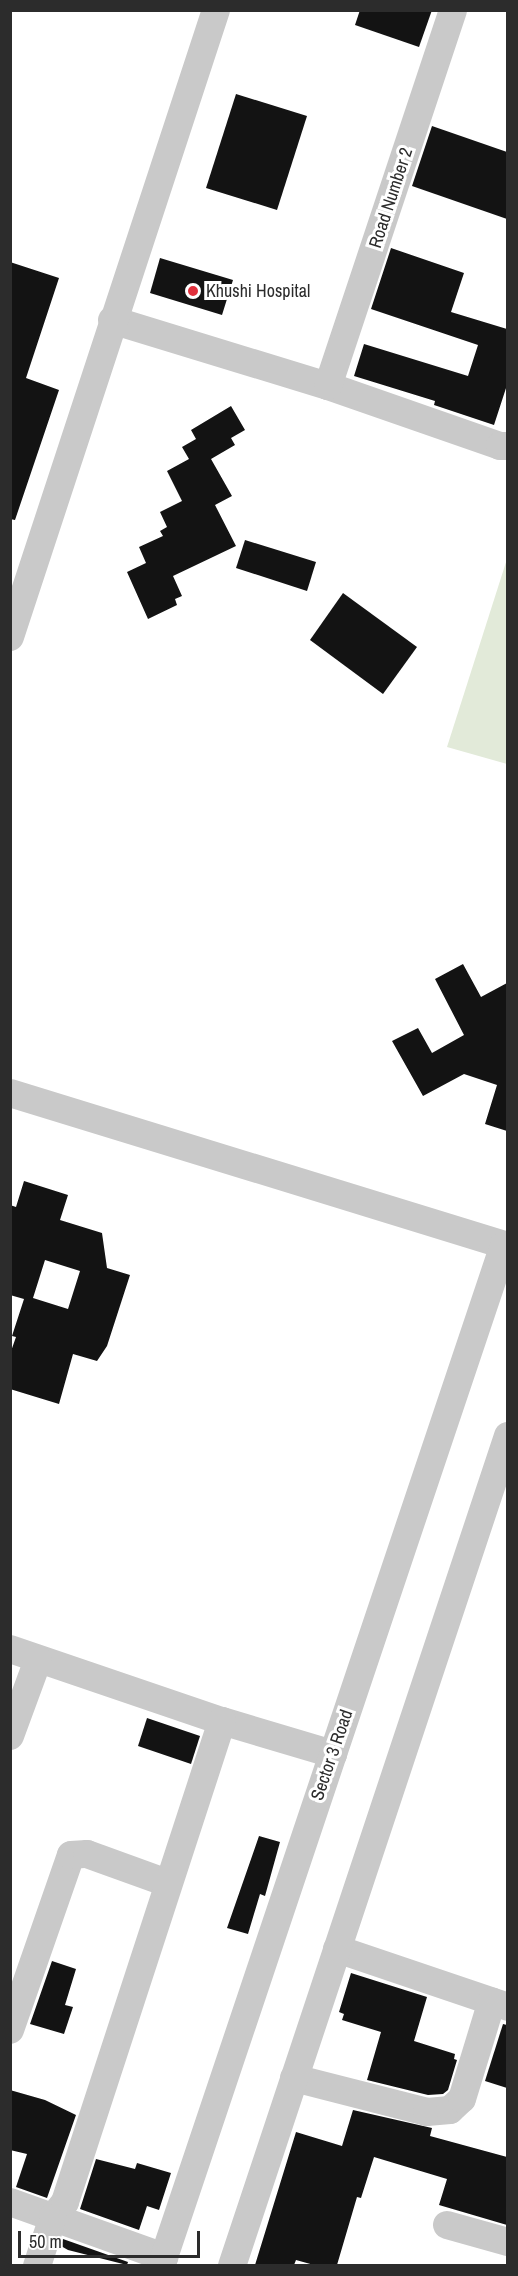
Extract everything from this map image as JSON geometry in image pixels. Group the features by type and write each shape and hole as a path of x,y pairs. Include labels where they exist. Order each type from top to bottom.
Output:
{"street":[{"path":"10,637 112,320 216,10"},
{"name":"Road Number 2","path":"328,386 453,10"},
{"path":"112,320 328,386 500,446 507,446"},
{"path":"10,1093 506,1245"},
{"name":"Sector 3 Road","path":"163,2261 506,1245"},
{"path":"232,2265 507,1436"},
{"path":"10,1649 222,1721 333,1754"},
{"path":"10,1736 38,1660"},
{"path":"38,2265 53,2217 65,2202 167,1883 222,1721"},
{"path":"10,2031 71,1855 87,1854 167,1883"},
{"path":"294,2078 427,2112 450,2110 462,2099 500,2004 337,1949"},
{"path":"10,2202 163,2261"},
{"path":"447,2225 507,2242"}],"green space":[{"path":"507,559 507,764 447,747"}],"building":[{"path":"360,10 432,10 419,47 355,25"},
{"path":"236,94 307,116 277,210 206,188"},
{"path":"432,126 507,152 507,219 412,186"},
{"path":"391,248 464,273 451,312 507,329 507,385 494,425 434,405 435,401 354,376 364,344 468,376 478,345 371,309"},
{"path":"160,258 233,280 222,315 150,293"},
{"path":"10,262 59,278 26,378 59,390 15,520 10,519"},
{"path":"231,406 245,430 231,438 235,445 211,459 232,496 215,505 236,546 173,576 182,596 175,599 177,605 148,619 127,572 146,563 139,547 163,536 160,531 167,527 160,512 182,501 167,471 189,459 182,447 196,439 191,430"},
{"path":"245,540 316,562 307,591 236,568"},
{"path":"343,593 417,647 383,694 310,640"},
{"path":"463,964 481,997 507,983 507,1131 485,1124 497,1085 464,1074 423,1096 392,1041 418,1028 432,1053 464,1035 435,979"},
{"path":"24,1181 68,1195 60,1220 102,1233 107,1268 130,1275 107,1346 97,1361 73,1354 59,1404 10,1389 10,1354 16,1337 12,1336 24,1299 10,1295 10,1205 16,1207","holes":["45,1260 80,1271 68,1309 33,1298"]},
{"path":"147,1718 200,1736 191,1764 138,1746"},
{"path":"259,1836 280,1842 265,1896 260,1894 248,1934 227,1928"},
{"path":"52,1961 76,1969 65,2005 73,2007 64,2034 30,2024"},
{"path":"351,1973 427,1997 414,2041 455,2054 454,2059 457,2060 448,2090 443,2094 428,2095 367,2080 381,2032 342,2020 344,2014 339,2012"},
{"path":"503,2024 507,2025 507,2088 485,2081"},
{"path":"10,2090 45,2100 76,2115 47,2198 16,2187 27,2154 10,2150"},
{"path":"353,2110 432,2128 430,2136 507,2157 507,2225 439,2205 447,2179 374,2157 361,2198 357,2197 337,2265 314,2265 296,2260 294,2265 255,2265 296,2132 342,2146"},
{"path":"96,2159 135,2169 137,2163 171,2173 159,2210 147,2206 139,2230 80,2209"},
{"path":"63,2239 128,2262 127,2265 68,2250 61,2246"}],"place":[{"name":"Khushi Hospital","path":"193,291"}]}
